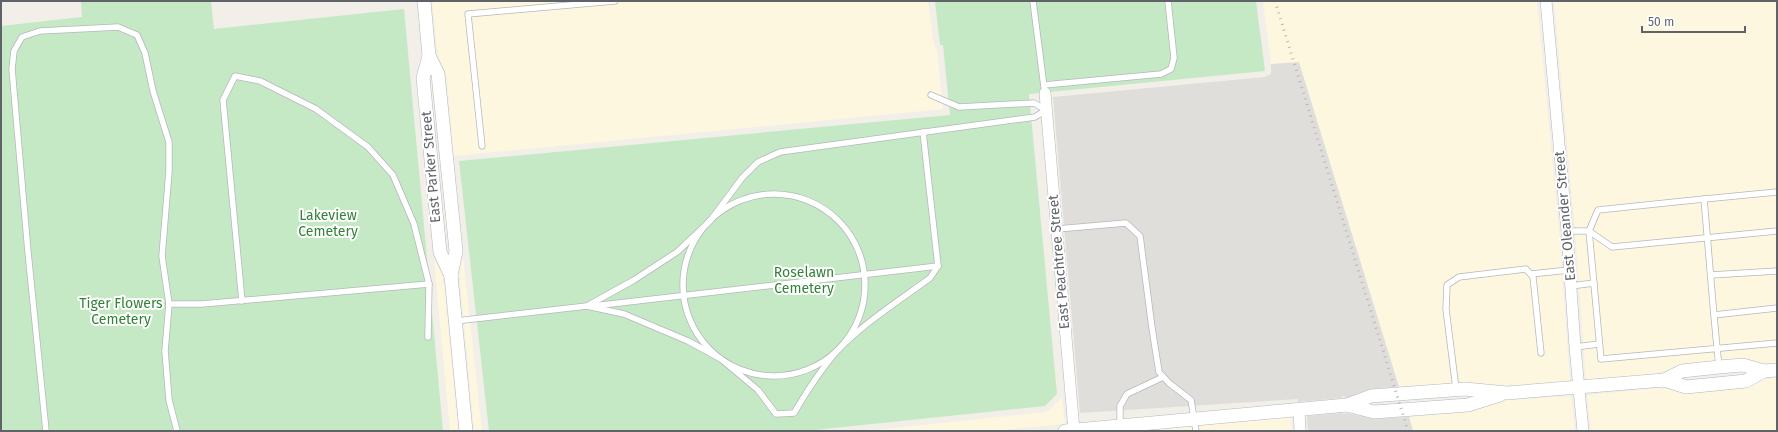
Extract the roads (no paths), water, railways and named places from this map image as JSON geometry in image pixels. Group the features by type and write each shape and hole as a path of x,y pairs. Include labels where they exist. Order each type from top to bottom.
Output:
{"street":[{"name":"East Parker Street","path":"424,1 429,56 423,78 440,252 451,276 466,431"},
{"name":"East Oleander Street","path":"1546,1 1567,231 1578,388 1583,431"},
{"name":"East Peachtree Street","path":"1044,89 1057,229 1070,431"},
{"path":"1070,431 1095,430 1120,426 1144,427 1195,425 1298,410 1347,405 1371,396 1456,390 1507,393 1578,388 1664,380 1682,371 1743,365 1764,371 1777,370"},
{"path":"1664,380 1686,387 1746,381 1764,371"},
{"path":"1347,405 1374,412 1402,410 1468,405 1507,393"},
{"path":"1298,410 1300,431"}],"lane":[{"path":"482,146 468,14 615,1"},
{"path":"1033,1 1044,89 1161,74 1171,68 1174,58 1168,1"},
{"path":"46,431 12,69 14,51 22,37 40,31 118,27 137,35 145,53 153,91 169,142 169,171 162,256 169,304 165,351 169,400 177,431"},
{"path":"242,301 223,100 235,76 260,80 316,109 368,147 393,175 414,224 429,284 428,337"},
{"path":"587,306 634,280 677,252 710,221 733,203 761,195 790,195 817,205 840,222 857,247 865,275 864,302 855,328 810,385 794,412 776,414 758,390 703,342 690,320 684,295 685,268 694,243 710,221 742,178 758,162 780,152 1035,117 1046,110 1034,102 959,107 930,95"},
{"path":"587,306 624,314 688,341 744,371 769,376 794,374 818,365 838,350 859,331 930,278 938,266 924,132"},
{"path":"1777,192 1598,210 1589,231 1601,359 1777,343"},
{"path":"1704,199 1719,367"},
{"path":"1057,229 1126,223 1140,236 1159,372 1169,383 1191,400 1195,425"},
{"path":"1567,231 1589,231 1612,247 1777,231"},
{"path":"455,321 938,266"},
{"path":"1456,390 1446,309 1447,285 1459,277 1526,269 1533,276 1541,353"},
{"path":"1531,274 1569,270"},
{"path":"1711,275 1777,271"},
{"path":"1571,286 1594,283"},
{"path":"169,304 202,304 242,301 429,284"},
{"path":"1714,315 1777,308"},
{"path":"1575,348 1600,344"},
{"path":"1120,426 1120,406 1127,394 1163,377"}],"railway":[{"path":"1275,1 1408,431"}],"park label":[{"name":"Lakeview Cemetery","path":"328,224"},
{"name":"Roselawn Cemetery","path":"804,280"},
{"name":"Tiger Flowers Cemetery","path":"121,312"}]}
